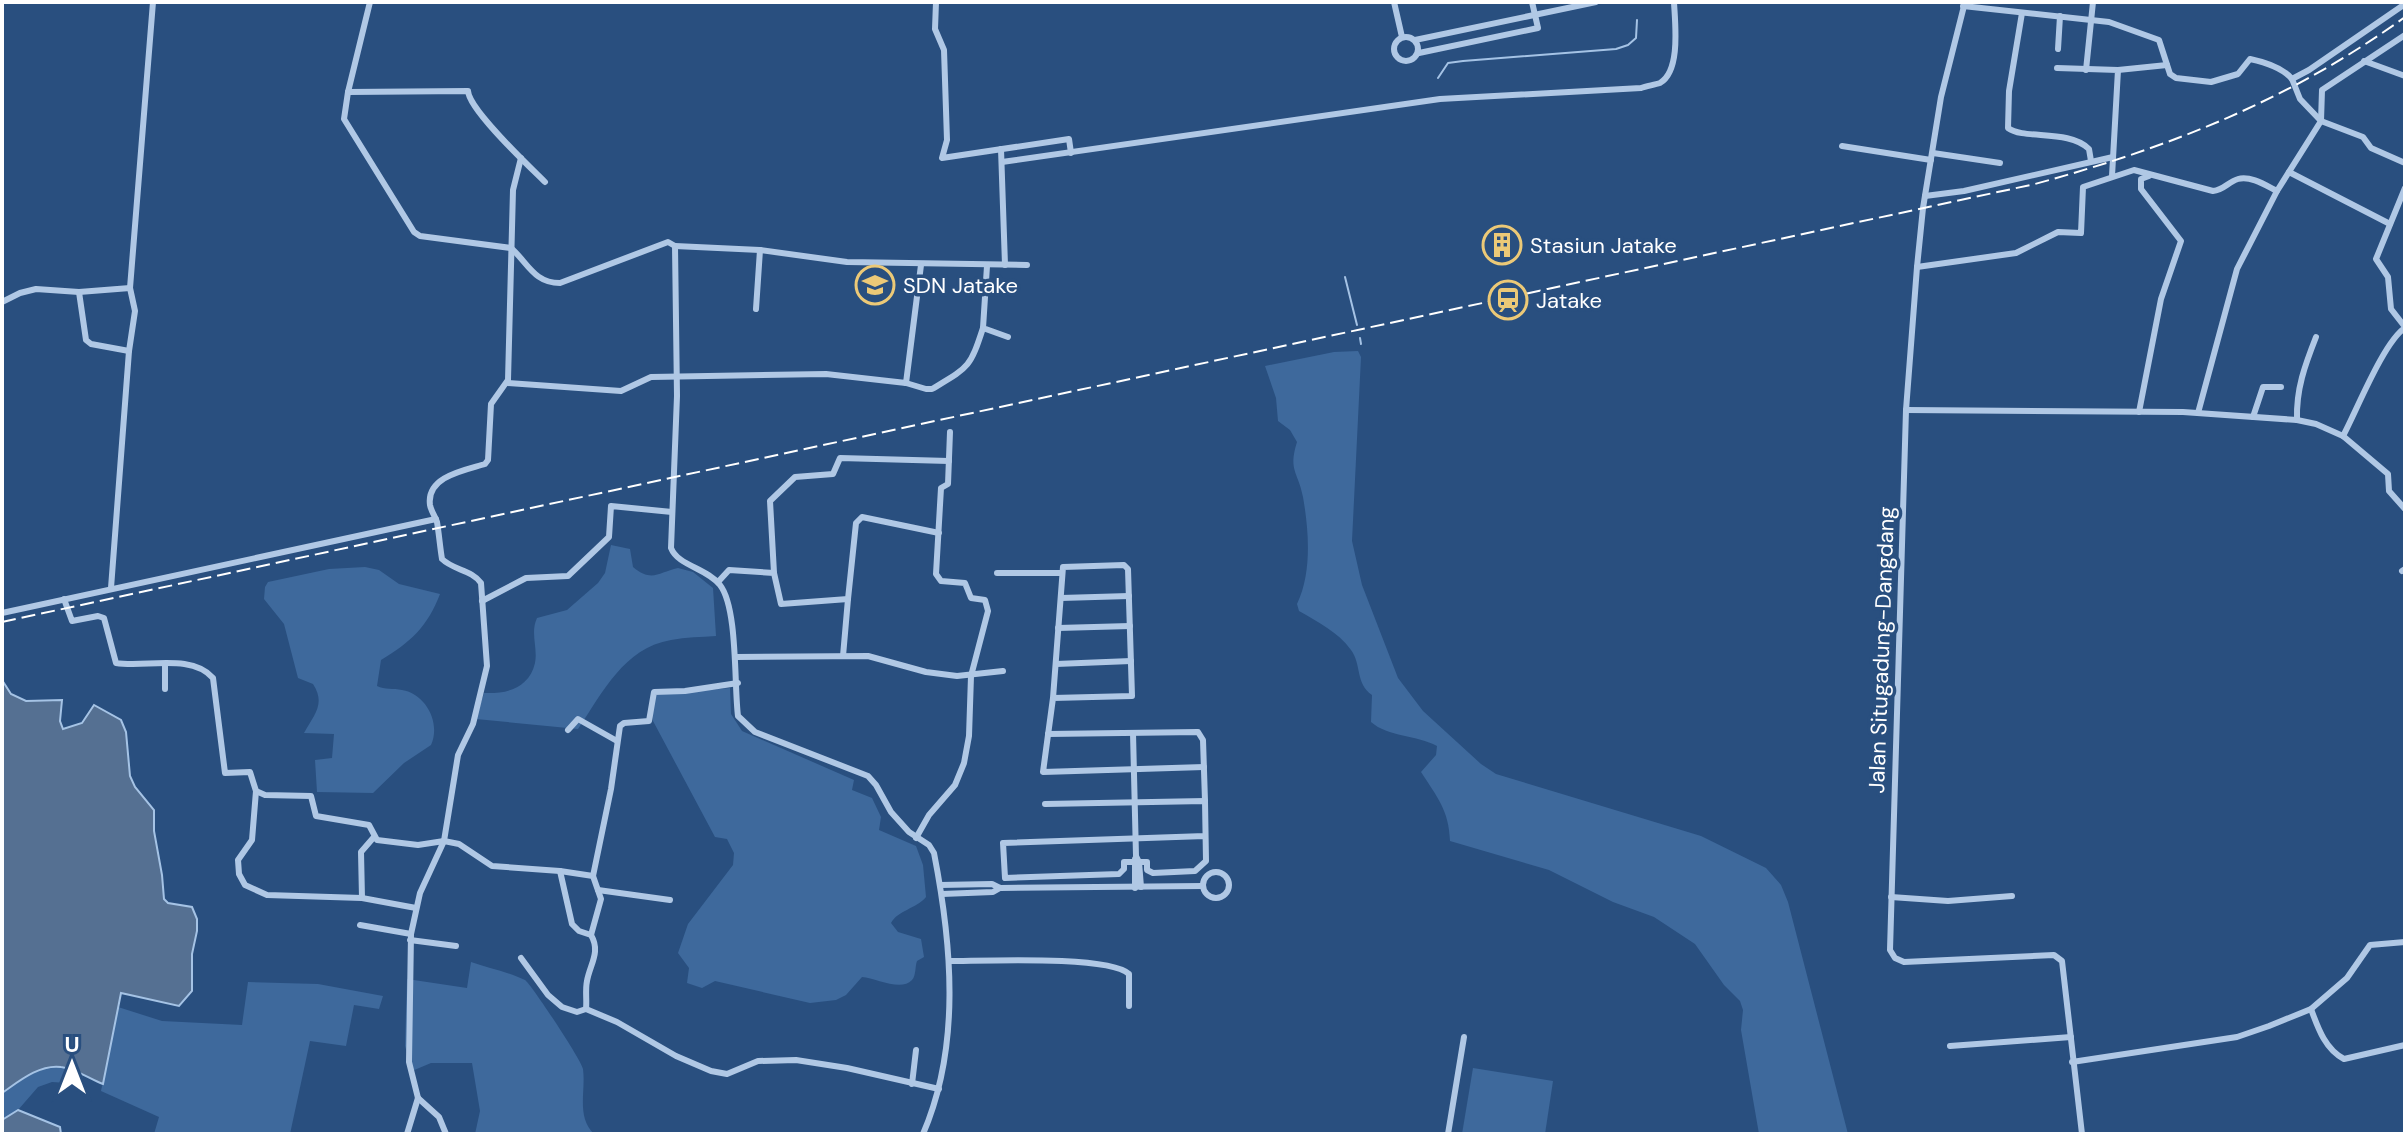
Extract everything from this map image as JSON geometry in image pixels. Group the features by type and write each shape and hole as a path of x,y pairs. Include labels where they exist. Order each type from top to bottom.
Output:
{"street":[{"path":"111,588 129,351 135,311 130,288 153,2"},
{"path":"370,2 344,114 347,125 414,232 420,236 511,248 541,280 560,283 668,242 675,246 760,250 847,262 1027,265"},
{"path":"936,2 935,29 944,50 947,140 942,158 1069,139 1071,153"},
{"path":"1394,2 1402,37"},
{"path":"1402,37 1394,46 1396,58 1403,62 1410,61 1419,53 1538,28 1532,2"},
{"path":"1402,37 1415,40 1596,2"},
{"path":"1002,162 1440,99 1641,88 1661,82 1670,73 1675,47 1674,2"},
{"path":"2086,70 2093,2"},
{"path":"1964,4 2109,22 2159,40 2170,74 2176,78 2211,82 2238,74 2250,59 2271,66 2288,74 2300,99 2321,121 2363,137 2371,148 2405,163"},
{"name":"Jalan Situgadung-Dangdang","path":"1964,4 1941,97 1917,267 1906,410 1890,950 1895,958 1904,962 2059,957 2062,961 2082,1134"},
{"path":"2292,79 2405,4"},
{"path":"2022,13 2009,91 2008,128 2018,133 2042,133 2080,143 2088,147 2091,161"},
{"path":"2058,49 2060,16"},
{"path":"2198,413 2231,285 2277,191 2321,121 2324,88 2405,35"},
{"path":"1415,40 1419,53"},
{"path":"2364,61 2405,76"},
{"path":"2057,68 2118,70 2167,65"},
{"path":"2112,176 2118,70"},
{"path":"348,92 468,91 469,98 545,182"},
{"path":"947,140 957,156"},
{"path":"1842,146 2000,163"},
{"path":"1001,149 1005,265"},
{"path":"1925,196 1964,191 2113,157"},
{"path":"407,1134 418,1098 409,1062 410,937 416,908 444,841 458,755 473,724 487,666 479,579 442,559 436,519 430,506 434,487 450,475 485,464 488,460 491,404 508,383 513,183 521,158"},
{"path":"1917,267 2016,253 2058,232 2081,233 2083,187 2134,170 2217,191 2234,180 2247,178 2277,191"},
{"path":"2289,172 2390,224"},
{"path":"2139,412 2161,299 2181,241 2141,189 2142,177 2152,175"},
{"path":"2343,436 2396,334 2405,328 2391,309 2388,277 2376,259 2405,188"},
{"path":"675,246 677,377 671,548 674,556 708,573 726,596 736,657 737,711 741,721 755,732 868,776 891,812 916,838 932,848 942,894 949,961 948,1018 939,1089 923,1134"},
{"path":"756,309 760,250"},
{"path":"906,383 921,265"},
{"path":"508,383 621,391 629,390 646,378 826,374 932,389 973,360 983,328 987,266"},
{"path":"2,302 36,289 79,292 130,288"},
{"path":"79,292 86,340 91,344 129,351"},
{"path":"983,328 1008,337"},
{"path":"2297,420 2297,393 2316,337"},
{"path":"2253,417 2263,387 2281,387"},
{"path":"1906,410 2198,413 2297,420 2316,424 2343,436 2388,474 2389,491 2405,509"},
{"path":"916,838 929,815 955,785 964,763 969,736 971,676 988,611 985,600 971,598 965,583 941,581 936,574 941,488 948,484 950,432"},
{"path":"848,599 781,604 774,573 770,501 795,477 833,474 840,458 949,461"},
{"path":"482,601 526,578 568,576 609,537 611,506 672,512"},
{"path":"843,656 856,523 862,517 939,533"},
{"path":"2,613 436,519"},
{"path":"1053,698 1132,696 1128,569 1124,565 1063,567 1053,698 1043,772 1204,767"},
{"path":"718,582 729,570 774,573"},
{"path":"997,573 1062,573"},
{"path":"1061,598 1129,596"},
{"path":"64,599 72,621 98,616 104,618 116,663 197,666 213,678 224,772 250,772 256,791 252,840 238,860 239,874 245,885 267,895 362,898 416,908"},
{"path":"1058,628 1130,626"},
{"path":"736,657 868,656 926,672 971,676 1003,671"},
{"path":"1056,664 1131,661"},
{"path":"165,665 165,689"},
{"path":"586,1009 587,982 595,953 591,935 601,899 593,876 620,726 649,721 654,692 738,683"},
{"path":"568,730 578,719 617,741"},
{"path":"1048,734 1198,732 1203,740 1206,861 1195,871 1153,873 1147,870 1147,862 1136,860 1124,862 1124,869 1119,874 1005,878 1003,843 1205,836"},
{"path":"1133,733 1138,888"},
{"path":"256,791 265,795 311,796 316,816 369,825 374,837 386,842 418,845 444,841 467,848 484,864 492,866 593,876"},
{"path":"1045,804 1205,801"},
{"path":"362,898 361,852 374,837"},
{"path":"560,871 572,924 579,931 591,935"},
{"path":"1215,871 1222,873 1230,884 1224,896 1218,899 1205,893 1203,886 1208,874 1215,871"},
{"path":"940,885 992,884 1000,888 1203,886"},
{"path":"942,894 993,892 1000,888"},
{"path":"598,890 670,900"},
{"path":"1891,897 1948,901 2012,896"},
{"path":"360,925 456,946"},
{"path":"2072,1062 2237,1037 2311,1009 2347,978 2370,945 2405,942"},
{"path":"521,958 548,995 562,1007 577,1012 586,1009 624,1025 676,1056 711,1071 730,1073 758,1061 796,1060 939,1089"},
{"path":"949,961 1114,965 1129,974 1129,1006"},
{"path":"2311,1009 2327,1044 2344,1059 2405,1045"},
{"path":"1448,1134 1464,1037"},
{"path":"1950,1046 2071,1037"},
{"path":"912,1084 916,1050"},
{"path":"418,1098 439,1117 446,1134"}],"shaded area":[{"path":"1358,351 1361,357 1352,541 1362,585 1398,678 1423,711 1496,774 1701,836 1766,868 1781,885 1788,902 1848,1134 1759,1134 1741,1030 1743,1010 1740,1001 1724,985 1695,944 1654,917 1613,902 1549,870 1450,841 1445,812 1421,772 1436,755 1437,746 1386,731 1371,722 1372,695 1363,685 1351,650 1334,633 1299,611 1297,604 1305,579 1308,552 1303,497 1294,465 1297,442 1290,430 1278,421 1276,398 1265,366 1334,352"},
{"path":"611,545 630,549 633,567 640,572 656,575 678,568 693,572 713,588 716,636 671,640 640,652 616,674 578,729 476,719 484,693 508,691 527,679 535,663 534,629 537,618 567,610 598,583 605,573"},
{"path":"365,567 379,570 399,584 440,594 417,633 381,660 377,686 402,690 418,697 433,719 434,736 431,745 404,763 373,793 317,792 315,760 332,758 334,734 304,733 319,704 317,691 313,684 298,678 284,624 264,599 265,587 268,582 329,569"},
{"path":"2,680 11,694 26,701 62,700 60,721 63,729 82,723 94,705 121,720 126,732 130,776 154,810 164,899 168,903 192,907 197,919 192,954 192,991 179,1006 121,993 103,1084 71,1069 53,1067 29,1075 2,1093"},
{"path":"730,688 731,714 742,731 854,780 852,790 872,798 881,817 879,830 916,846 923,865 926,897 891,923 898,932 921,939 924,957 917,961 913,978 907,983 895,985 862,977 846,995 836,1000 810,1003 715,981 702,988 687,983 689,968 678,953 688,924 733,865 734,853 727,839 715,837 653,721 650,705 652,695"},
{"path":"471,962 525,980 536,994 583,1069 583,1112 594,1134 475,1134 480,1111 472,1063 431,1063 412,1071 405,1046 407,979 467,988"},
{"path":"248,982 318,984 383,996 379,1009 354,1005 346,1046 310,1041 290,1134 154,1134 159,1117 101,1091 118,1007 162,1021 242,1025"},
{"path":"50,1067 63,1067 83,1077 82,1084 52,1082 38,1087 18,1110 2,1120 2,1093 33,1073"},
{"path":"1473,1068 1553,1081 1545,1134 1462,1134"},
{"path":"18,1110 60,1127 61,1134 2,1134 2,1120"}],"waterway":[{"path":"1438,78 1448,63 1616,49 1636,38 1637,20"},
{"path":"1345,277 1357,325"},
{"path":"1360,338 1361,344"}],"railway":[{"path":"2,622 2035,184 2134,154 2228,118 2318,73 2405,17"}],"place":[{"name":"Stasiun Jatake","path":"1502,245"},
{"name":"SDN Jatake","path":"875,285"},
{"name":"Jatake","path":"1508,300"}]}
